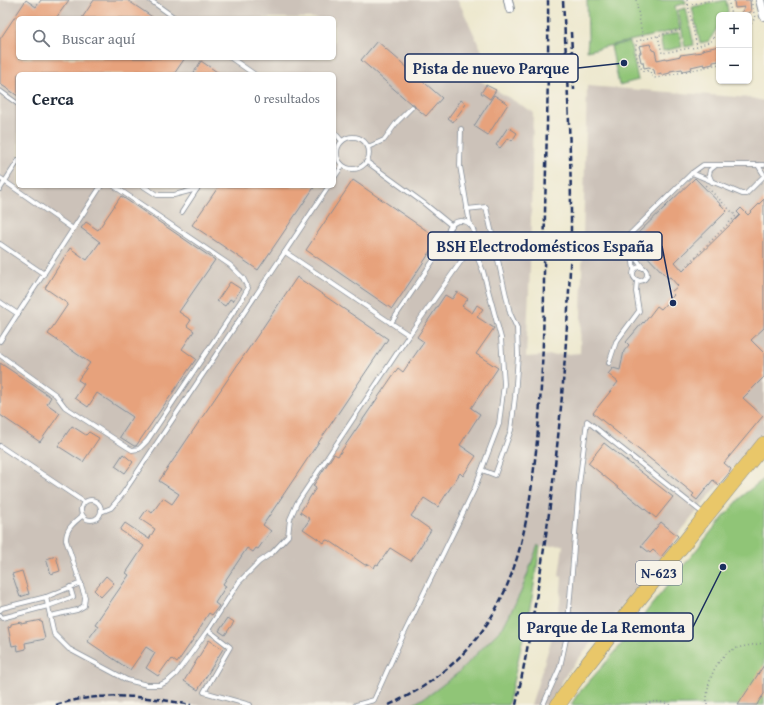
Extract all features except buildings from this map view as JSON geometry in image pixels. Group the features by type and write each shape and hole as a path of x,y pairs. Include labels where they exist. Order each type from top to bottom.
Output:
{"highway":[{"name":"N-623","path":"558,705 621,621 764,444"}],"street":[{"path":"508,0 510,9"},
{"path":"760,0 764,16"}],"lane":[{"path":"150,0 173,16"},
{"path":"234,60 251,72"},
{"path":"0,91 16,103"},
{"path":"368,147 384,140 397,122 412,107"},
{"path":"46,597 54,634 69,649 127,680 148,685 160,685 168,681 176,674 208,630 239,582 259,562 272,553 288,536 290,519 297,503 409,335 464,257 474,233 470,224 460,166 461,129"},
{"path":"336,134 342,141"},
{"path":"336,152 342,141 353,136 362,139 368,147 369,154 367,162 358,169 350,169 342,166 336,157"},
{"path":"367,162 425,204 452,226"},
{"path":"0,189 16,164"},
{"path":"637,280 642,280 646,277 647,271 643,268 632,252 628,243 630,234 692,173 703,165 764,165"},
{"path":"712,182 709,174 710,170 716,165"},
{"path":"692,173 742,194 746,194 764,175 758,165"},
{"path":"336,175 342,166"},
{"path":"0,178 73,229"},
{"path":"0,341 100,188"},
{"path":"0,355 56,395 66,407 127,448 139,450 154,430 248,288 243,278 230,264 117,188"},
{"path":"146,188 157,195 174,195 198,188"},
{"path":"182,212 198,188"},
{"path":"101,512 100,505 95,501 88,500 84,502 80,510 82,516 88,520 94,519 101,512 111,508 122,495 328,188"},
{"path":"467,209 486,207 510,313 517,328 518,355 511,430 496,475 482,470"},
{"path":"469,244 463,247 453,244 449,238 449,230 456,222 460,221 470,224"},
{"path":"391,322 449,238"},
{"path":"0,244 44,274"},
{"path":"356,705 374,700 400,642 474,490 498,424 504,384 502,338 483,271 469,244"},
{"path":"285,252 409,335"},
{"path":"609,363 616,342 639,311 636,292 637,280 634,276 632,252"},
{"path":"634,270 638,267 643,268"},
{"path":"0,302 18,314"},
{"path":"542,705 560,667 567,635 579,485 587,421 706,516"},
{"path":"0,446 84,502"},
{"path":"50,616 77,610 86,603 67,546 66,534 68,529 82,516"},
{"path":"0,610 2,608 46,597 80,583"},
{"path":"0,615 2,618 48,606 73,597 70,587"},
{"path":"208,630 230,647 204,692 250,705"}],"path":[{"path":"636,0 643,39"},
{"path":"687,0 697,47"},
{"path":"688,5 713,0"},
{"path":"728,0 730,12"},
{"path":"751,0 755,18 752,22"},
{"path":"680,30 637,41 635,49 639,64 643,71 650,71 652,77 656,78 716,65"},
{"path":"658,36 662,53 697,47 711,41 716,34"},
{"path":"684,268 736,216 698,178 699,176"},
{"path":"707,705 707,695 714,670 721,660 730,651 764,643"},
{"path":"646,705 649,703 658,702 670,705"}],"shaded area":[{"path":"0,0 458,0 488,64 479,80 533,112 530,268 526,357 580,353 587,86 751,98 764,101 764,433 718,485 678,535 679,536 567,673 549,705 531,705 551,641 560,603 562,577 559,576 563,545 540,546 521,593 503,627 458,673 432,693 412,705 0,705"}],"green space":[{"path":"587,0 685,0 686,3 675,6 680,29 587,51"},
{"path":"726,0 728,11 716,12 716,30 709,41 700,43 692,7"},
{"path":"686,8 694,45 685,47 678,10"},
{"path":"679,32 682,47 663,51 660,37"},
{"path":"630,42 638,80 619,85 611,46"},
{"path":"764,479 764,705 571,705 577,695 616,651 715,527 744,494"},
{"path":"538,545 540,547 532,598 508,705 412,705 432,693 458,673 503,627 521,592"}],"railway":[{"path":"389,705 423,687 438,676 453,663 479,635 490,620 499,603 520,548 531,490 540,407 544,317 548,0"},
{"path":"516,705 540,575 552,488 562,400 565,356 570,272 571,193 570,138 563,0"},
{"path":"571,32 574,90"},
{"path":"56,705 106,696 141,697 191,705"}],"place":[{"name":"Pista de nuevo Parque","path":"624,63"},
{"name":"BSH Electrodomésticos España","path":"673,303"},
{"name":"Parque de La Remonta","path":"723,567"}]}
